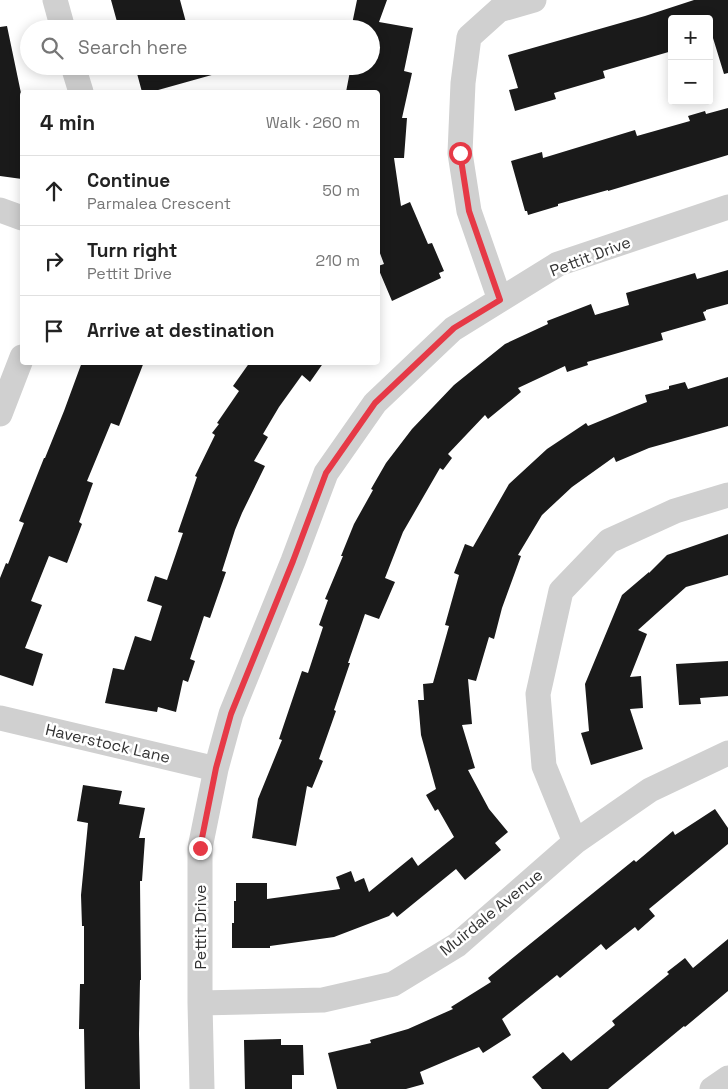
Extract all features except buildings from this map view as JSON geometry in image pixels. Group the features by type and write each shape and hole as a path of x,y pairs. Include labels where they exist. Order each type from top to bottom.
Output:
{"street":[{"path":"55,0 61,20"},
{"path":"500,300 469,211 460,153 463,83 469,37 499,10 534,0"},
{"path":"76,75 80,90"},
{"name":"Pettit Drive","path":"202,1089 200,848 216,768 231,714 293,561 326,473 375,403 454,328 558,264 728,207"},
{"path":"0,210 20,217"},
{"path":"0,414 20,362"},
{"path":"575,842 544,766 538,694 561,591 609,541 675,511 728,495"},
{"name":"Haverstock Lane","path":"0,718 216,768"},
{"name":"Muirdale Avenue","path":"200,1003 322,1000 393,984 457,945 575,842 650,790 728,753"},
{"path":"712,1089 728,1078"}],"route":[{"path":"200,848 216,768 231,714 293,561 326,473 375,403 454,328 500,300 469,211 460,153"}]}
